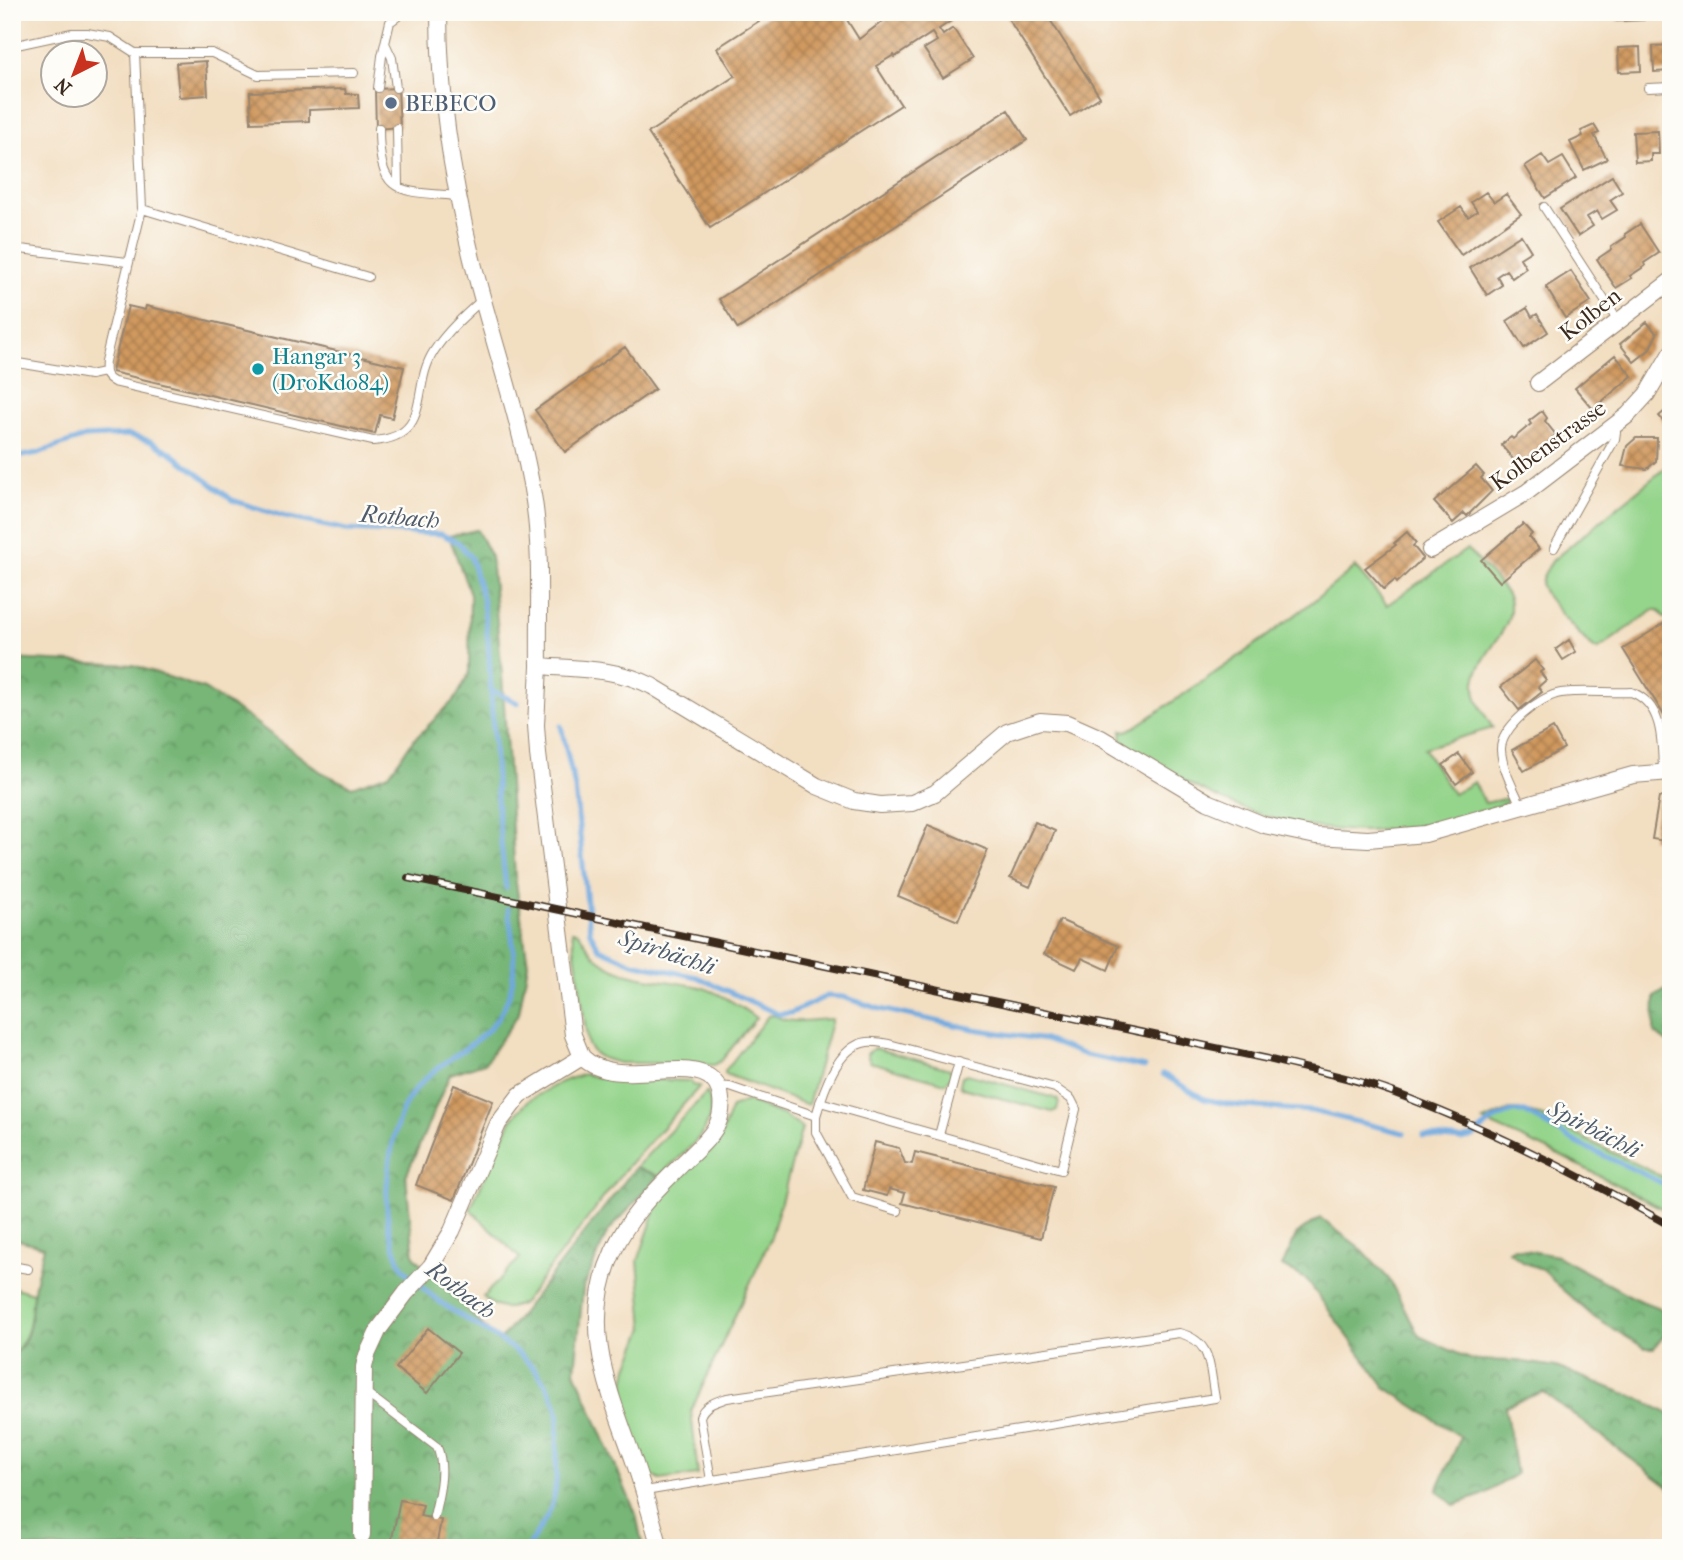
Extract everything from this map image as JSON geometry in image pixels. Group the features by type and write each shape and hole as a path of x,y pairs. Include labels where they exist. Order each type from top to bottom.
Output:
{"street":[{"path":"439,12 439,68 458,196 527,465 534,503 538,541 538,754 573,1035 582,1057 600,1070 694,1072 712,1079 717,1086 721,1102 721,1113 716,1126 704,1142 653,1193 629,1222 611,1254 599,1298 596,1320 601,1365 645,1491 660,1548"},
{"name":"Kolben","path":"1538,383 1671,281"},
{"name":"Kolbenstrasse","path":"1430,550 1527,492 1628,415 1663,374 1671,353"},
{"path":"539,666 615,672 633,677 817,786 853,801 880,804 912,803 935,793 1007,732 1040,721 1068,723 1101,738 1208,802 1264,825 1316,836 1368,839 1425,834 1633,775 1667,772"},
{"path":"362,1535 364,1367 369,1348 379,1329 406,1293 431,1266 452,1231 498,1124 520,1095 582,1057"}],"lane":[{"path":"378,88 390,22 404,12"},
{"path":"12,46 72,33 87,33 110,37 135,53 212,53 258,75 354,73"},
{"path":"385,43 392,58 396,88"},
{"path":"135,53 142,209 127,262 104,372 107,378 114,382 373,441 383,440 395,437 410,426 433,351 460,319 483,299"},
{"path":"1648,88 1671,87"},
{"path":"379,128 380,164 386,177 409,192 458,196"},
{"path":"397,128 398,186"},
{"path":"1544,207 1618,321"},
{"path":"142,209 368,277"},
{"path":"12,248 127,262"},
{"path":"12,362 90,375 104,372"},
{"path":"1554,548 1615,439 1613,426"},
{"path":"1521,806 1505,766 1501,750 1503,739 1515,722 1543,699 1559,693 1632,692 1638,695 1650,706 1659,722 1667,772"},
{"path":"820,1102 1060,1170 1076,1109 1071,1098 1055,1088 889,1044 866,1042 847,1052 825,1084 816,1116 816,1132 852,1197 898,1211"},
{"path":"939,1135 959,1062"},
{"path":"717,1086 730,1087 816,1116"},
{"path":"12,1266 28,1269"},
{"path":"645,1491 1215,1398 1206,1348 1191,1336 1179,1333 727,1398 702,1410 700,1417 711,1480"},
{"path":"365,1392 437,1447 441,1468 440,1490 434,1516"}],"green space":[{"path":"1671,463 1671,615 1665,618 1658,610 1654,610 1597,650 1549,599 1541,585 1542,579 1553,560"},
{"path":"477,530 491,557 502,674 515,876 528,964 519,1013 485,1063 450,1074 406,1176 414,1256 499,1342 636,1167 659,1176 607,1233 583,1289 575,1371 636,1514 643,1548 12,1548 12,1356 20,1348 28,1332 44,1247 12,1238 12,659 133,665 204,689 252,720 321,772 352,787 389,774 412,742 456,698 469,674 470,594 449,536"},
{"path":"1467,549 1497,581 1509,599 1510,609 1504,629 1479,667 1475,684 1479,704 1493,728 1424,748 1453,794 1474,782 1485,803 1508,798 1506,803 1415,827 1346,831 1312,827 1247,810 1215,796 1159,766 1121,740 1122,730 1135,727 1219,670 1302,610 1355,567 1387,605"},
{"path":"572,931 578,932 594,955 612,968 636,976 707,989 756,1018 722,1060 714,1065 619,1063 602,1058 588,1045"},
{"path":"1671,986 1671,1046 1654,1033 1655,997"},
{"path":"768,1016 795,1021 832,1019 808,1105 725,1074"},
{"path":"874,1048 950,1069 951,1078 945,1083 870,1062 867,1054"},
{"path":"584,1074 601,1078 691,1081 692,1085 700,1086 627,1167 523,1303 507,1308 498,1307 483,1297 520,1258 470,1209 511,1120 528,1101 561,1082"},
{"path":"967,1074 1058,1099 1057,1110 1052,1112 963,1088 960,1085 962,1076"},
{"path":"707,1092 709,1117 705,1128 689,1149 659,1176 636,1167"},
{"path":"746,1101 783,1115 802,1128 770,1240 691,1411 698,1475 660,1480 644,1470 622,1397 628,1367 644,1328 638,1261 660,1197 720,1138 732,1107"},
{"path":"1510,1110 1547,1119 1671,1181 1671,1213 1561,1156 1483,1121"},
{"path":"1320,1218 1359,1247 1389,1279 1419,1336 1472,1360 1518,1361 1556,1367 1642,1400 1671,1415 1671,1489 1543,1392 1505,1406 1516,1474 1485,1494 1454,1505 1437,1490 1461,1437 1385,1387 1306,1279 1282,1266 1297,1234"},
{"path":"1514,1248 1557,1256 1636,1299 1659,1308 1671,1317 1667,1332 1654,1348 1645,1348 1595,1318 1544,1270 1523,1262 1509,1251"},
{"path":"12,1287 33,1293 29,1327 23,1342 12,1356"}],"building":[{"path":"773,12 842,12 859,39 895,12 945,12 951,21 939,29 943,35 953,28 973,59 943,78 924,49 937,41 932,33 876,66 901,105 710,228 648,133 735,76 717,48"},
{"path":"1004,12 1045,12 1100,97 1070,116"},
{"path":"1133,12 1159,12 1159,19 1133,18"},
{"path":"1616,12 1644,12 1644,20 1617,21"},
{"path":"1671,45 1671,71 1654,72 1653,46"},
{"path":"1640,47 1641,71 1619,72 1618,48"},
{"path":"206,61 208,95 179,97 176,63"},
{"path":"398,88 400,127 376,129 375,89"},
{"path":"345,89 346,94 358,94 359,108 309,110 309,121 251,123 250,92"},
{"path":"1008,110 1027,140 738,329 719,299"},
{"path":"1594,125 1599,133 1594,135 1607,159 1584,170 1570,142 1583,136 1581,131"},
{"path":"1658,131 1659,154 1651,154 1651,161 1635,162 1633,132"},
{"path":"1542,155 1549,165 1563,157 1576,178 1545,198 1525,166"},
{"path":"1612,176 1622,192 1610,200 1617,210 1602,219 1597,211 1587,217 1593,226 1578,236 1560,209"},
{"path":"1486,192 1494,202 1506,194 1521,214 1461,255 1438,222 1461,207 1468,217 1477,211 1471,202"},
{"path":"1640,224 1659,253 1644,263 1645,266 1630,276 1632,278 1616,288 1597,259"},
{"path":"1521,235 1531,251 1520,258 1526,268 1512,278 1506,270 1497,276 1502,285 1487,295 1470,268"},
{"path":"1571,271 1591,302 1565,318 1546,287"},
{"name":"Hangar 3 (DroKdo84)","path":"128,306 145,310 146,306 404,367 392,418 380,415 375,434 112,372"},
{"path":"1527,308 1532,317 1537,314 1548,332 1524,348 1507,321"},
{"path":"1647,322 1657,334 1649,350 1634,362 1620,344"},
{"path":"625,347 655,389 565,452 535,410"},
{"path":"1615,355 1632,376 1593,409 1575,388"},
{"path":"1671,406 1671,430 1659,416"},
{"path":"1542,411 1547,418 1545,421 1556,435 1531,459 1529,457 1519,466 1501,445 1511,437 1513,439"},
{"path":"1636,438 1657,438 1656,461 1647,469 1622,466 1627,446"},
{"path":"1476,466 1484,475 1481,478 1492,491 1467,516 1464,513 1453,523 1434,502"},
{"path":"1523,524 1532,534 1529,537 1539,549 1500,582 1481,560"},
{"path":"1407,532 1416,543 1413,546 1423,558 1397,583 1395,580 1384,589 1365,568 1396,545 1394,543"},
{"path":"1671,619 1671,718 1667,720 1623,649"},
{"path":"1569,640 1576,652 1563,660 1556,649"},
{"path":"1535,660 1543,670 1540,672 1546,680 1538,687 1542,692 1519,710 1501,687"},
{"path":"1553,728 1564,748 1524,771 1512,750"},
{"path":"1459,754 1472,772 1456,784 1443,765"},
{"path":"1659,797 1671,799 1671,842 1652,839"},
{"path":"1035,822 1055,831 1030,887 1010,878"},
{"path":"928,825 988,850 958,921 898,896"},
{"path":"1060,920 1118,946 1108,970 1082,958 1076,969 1044,954"},
{"path":"454,1085 493,1101 454,1200 416,1185"},
{"path":"875,1142 899,1148 905,1163 912,1164 915,1152 1054,1187 1041,1238 902,1203 905,1193 889,1189 887,1196 863,1190"},
{"path":"428,1328 459,1353 427,1393 396,1368"},
{"path":"400,1500 423,1505 420,1516 441,1520 436,1548 415,1548 391,1543"}],"waterway":[{"name":"Rotbach","path":"12,458 38,453 85,437 129,435 150,441 170,452 232,500 285,517 346,530 441,534 459,543 471,558 482,597 488,640 498,816 506,888"},
{"path":"491,690 518,703"},
{"name":"Spirbächli","path":"561,726 575,788 590,932 599,948 633,963 697,977 778,1014 791,1013 827,996 843,997 880,1009 974,1029 1045,1040 1085,1055 1145,1067"},
{"name":"Rotbach","path":"508,909 514,969 505,1005 487,1031 426,1078 409,1098 402,1111 393,1144 387,1201 390,1232 405,1270 439,1301 516,1351 546,1385 557,1407 555,1492 551,1507 527,1548"},
{"name":"Spirbächli","path":"1163,1074 1204,1099 1232,1105 1312,1111 1404,1133"},
{"name":"Spirbächli","path":"1423,1136 1461,1140 1473,1137 1492,1121 1511,1112 1525,1112 1579,1144 1671,1187"}],"railway":[{"path":"408,878 1268,1059 1362,1082 1428,1106 1499,1137 1671,1226"}],"place":[{"name":"BEBECO","path":"391,103"},
{"name":"Hangar 3 (DroKdo84)","path":"258,369"}]}
